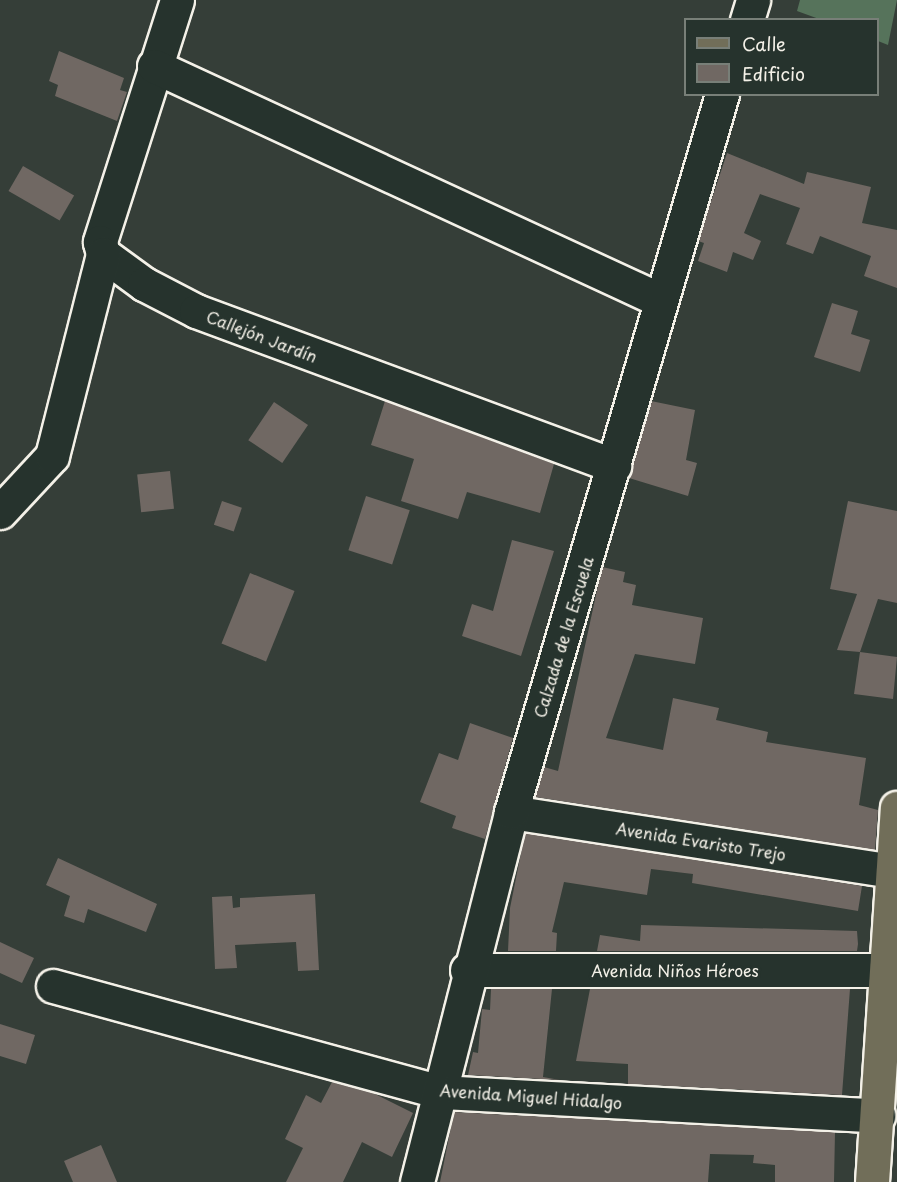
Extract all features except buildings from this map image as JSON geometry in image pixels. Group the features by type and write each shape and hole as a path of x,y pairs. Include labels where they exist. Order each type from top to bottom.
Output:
{"main road":[{"path":"872,1182 878,1116 883,970 897,808"}],"street":[{"path":"0,513 52,456 103,254 100,242 154,66 177,0"},
{"path":"748,18 753,0"},
{"path":"154,66 660,300"},
{"name":"Calzada de la Escuela","path":"417,1182 441,1092 467,970 511,812 721,96"},
{"name":"Callejón Jardín","path":"103,254 144,284 196,310 614,466"},
{"name":"Avenida Evaristo Trejo","path":"511,812 891,871"},
{"name":"Avenida Niños Héroes","path":"467,970 883,970"},
{"name":"Avenida Miguel Hidalgo","path":"53,986 441,1092 878,1116"}],"green space":[{"path":"800,0 897,0 888,45 879,41 879,18 816,18 797,11"}]}
